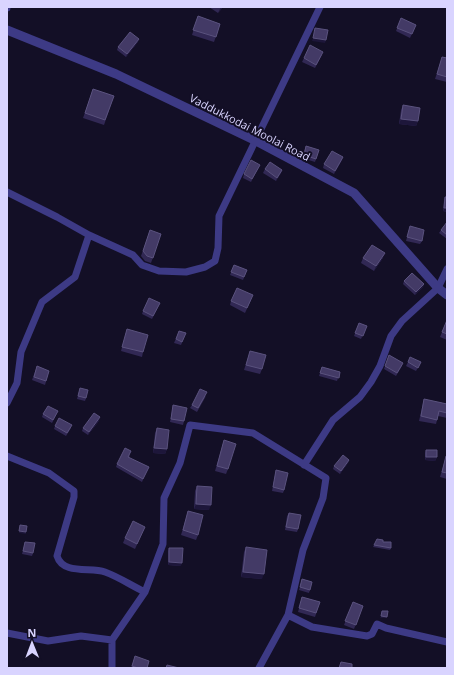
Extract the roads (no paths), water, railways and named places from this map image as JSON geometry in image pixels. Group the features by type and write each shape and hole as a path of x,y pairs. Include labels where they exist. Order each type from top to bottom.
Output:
{"street":[{"path":"7,192 89,235 133,254 142,265 159,271 186,272 205,267 215,261 218,248 219,216 254,140 320,7"},
{"name":"Vaddukkodai Moolai Road","path":"7,30 116,74 254,140 354,193 438,288 447,295"},
{"path":"7,403 17,383 21,352 42,302 75,277 89,235"},
{"path":"304,465 333,420 360,397 371,382 380,366 391,336 402,321 438,288 447,269"},
{"path":"112,668 112,640 145,592 163,544 164,498 180,463 190,425 253,433 326,478 323,498 303,550 288,615 260,668"},
{"path":"7,456 49,473 74,491 74,497 57,556 59,562 65,567 104,572 145,592"},
{"path":"288,615 312,627 367,636 372,634 377,624 386,628 447,642"},
{"path":"7,633 48,641 81,636 112,640"}]}
